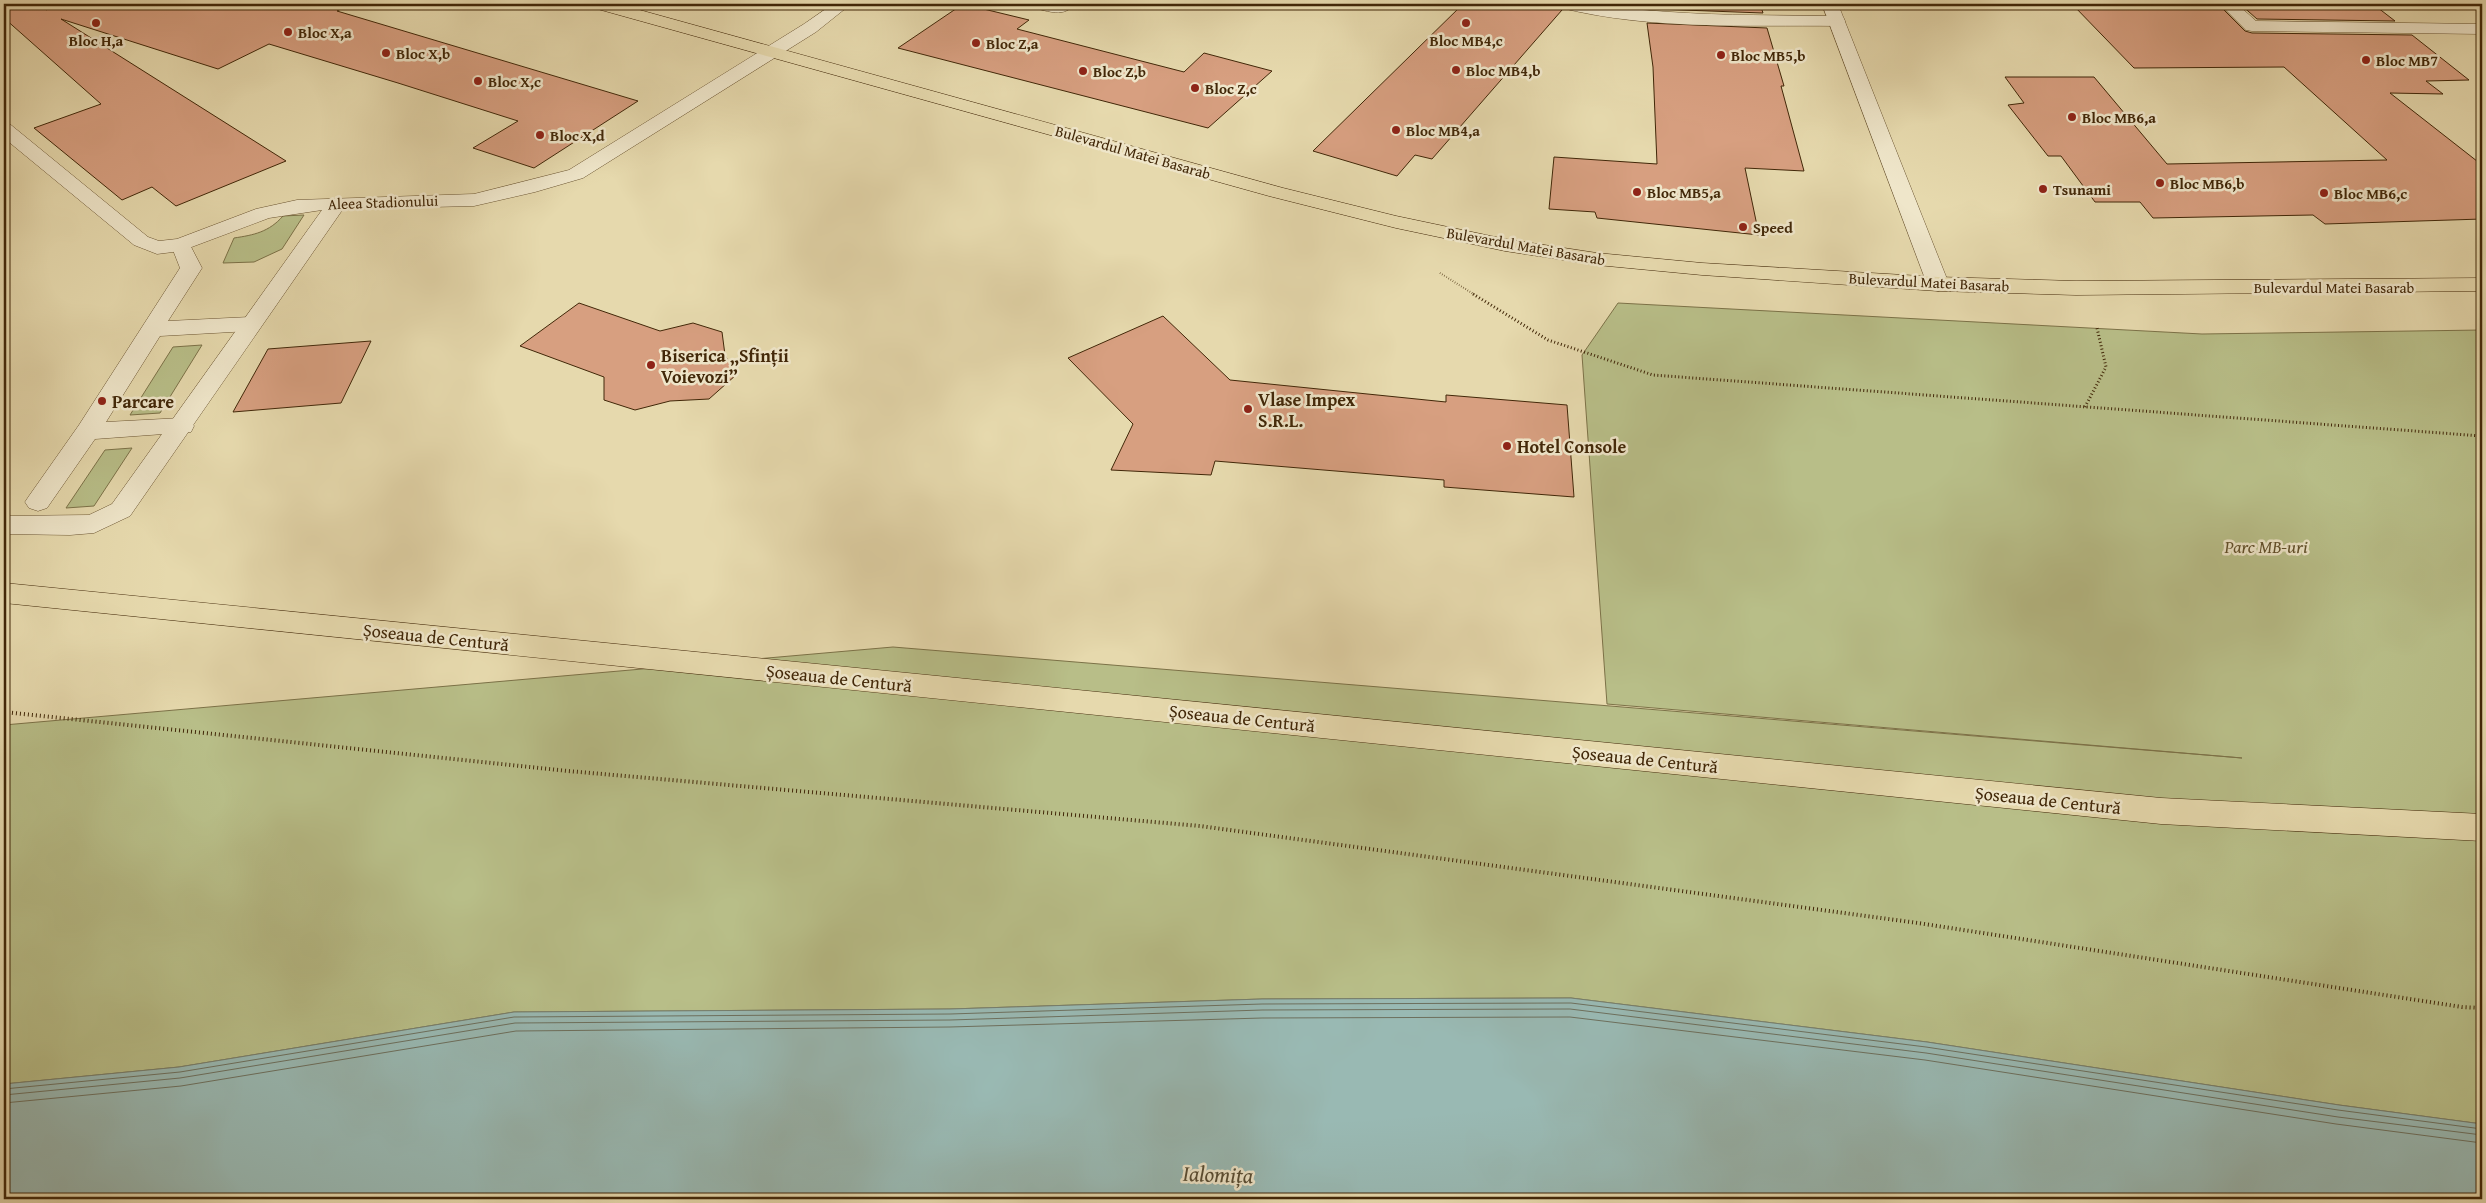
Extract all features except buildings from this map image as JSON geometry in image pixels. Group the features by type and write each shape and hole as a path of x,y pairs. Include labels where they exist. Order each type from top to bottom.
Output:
{"main road":[{"name":"Bulevardul Matei Basarab","path":"600,4 1276,192 1396,222 1505,244 1597,259 1702,269 1938,284 2076,288 2482,285"},
{"name":"Șoseaua de Centură","path":"4,593 2161,811 2482,828"}],"street":[{"name":"Aleea Stadionului","path":"4,129 141,241 157,248 181,245 263,213 297,206 337,203 474,200 528,188 576,174 772,51 843,4"},
{"path":"1040,4 1059,8 1066,4"},
{"path":"1568,4 1622,14 1700,19 1833,12 1938,284"},
{"path":"2228,4 2252,26 2482,28"},
{"path":"4,525 70,526 94,524 121,510 182,426 250,324 337,203"},
{"path":"38,502 88,431 192,268 181,245"},
{"path":"154,328 250,324"},
{"path":"88,431 182,426"}],"path":[{"path":"1396,222 1402,250 1548,340 1653,375 2482,436"},
{"path":"2076,288 2094,315 2106,367 2085,407"},
{"path":"4,712 568,770 1200,826 1918,923 2462,1007 2482,1008"}],"green space":[{"path":"304,215 282,249 254,262 223,263 234,238 261,232 272,226 283,216"},
{"name":"Parc MB-uri","path":"1618,303 2202,334 2482,330 2482,1124 2339,1105 1927,1042 1571,998 1262,999 950,1009 514,1012 179,1067 4,1084 4,725 893,647 2242,758 1607,704 1582,355"},
{"path":"202,345 160,413 130,415 173,347"},
{"path":"132,448 94,506 66,508 105,450"}],"water":[{"name":"Ialomița","path":"1571,998 1927,1042 2339,1105 2482,1124 2482,1199 4,1199 4,1084 179,1067 514,1012 950,1009 1262,999"}],"place":[{"name":"Bloc H,a","path":"96,23"},
{"name":"Bloc MB4,c","path":"1466,23"},
{"name":"Bloc X,a","path":"288,32"},
{"name":"Bloc Z,a","path":"976,43"},
{"name":"Bloc X,b","path":"386,53"},
{"name":"Bloc MB5,b","path":"1721,55"},
{"name":"Bloc MB7","path":"2366,60"},
{"name":"Bloc MB4,b","path":"1456,70"},
{"name":"Bloc Z,b","path":"1083,71"},
{"name":"Bloc X,c","path":"478,81"},
{"name":"Bloc Z,c","path":"1195,88"},
{"name":"Bloc MB6,a","path":"2072,117"},
{"name":"Bloc MB4,a","path":"1396,130"},
{"name":"Bloc X,d","path":"540,135"},
{"name":"Bloc MB6,b","path":"2160,183"},
{"name":"Tsunami","path":"2043,189"},
{"name":"Bloc MB5,a","path":"1637,192"},
{"name":"Bloc MB6,c","path":"2324,193"},
{"name":"Speed","path":"1743,227"},
{"name":"Biserica „Sfinții Voievozi”","path":"651,365"},
{"name":"Parcare","path":"102,401"},
{"name":"Vlase Impex S.R.L.","path":"1248,409"},
{"name":"Hotel Console","path":"1507,446"}]}
